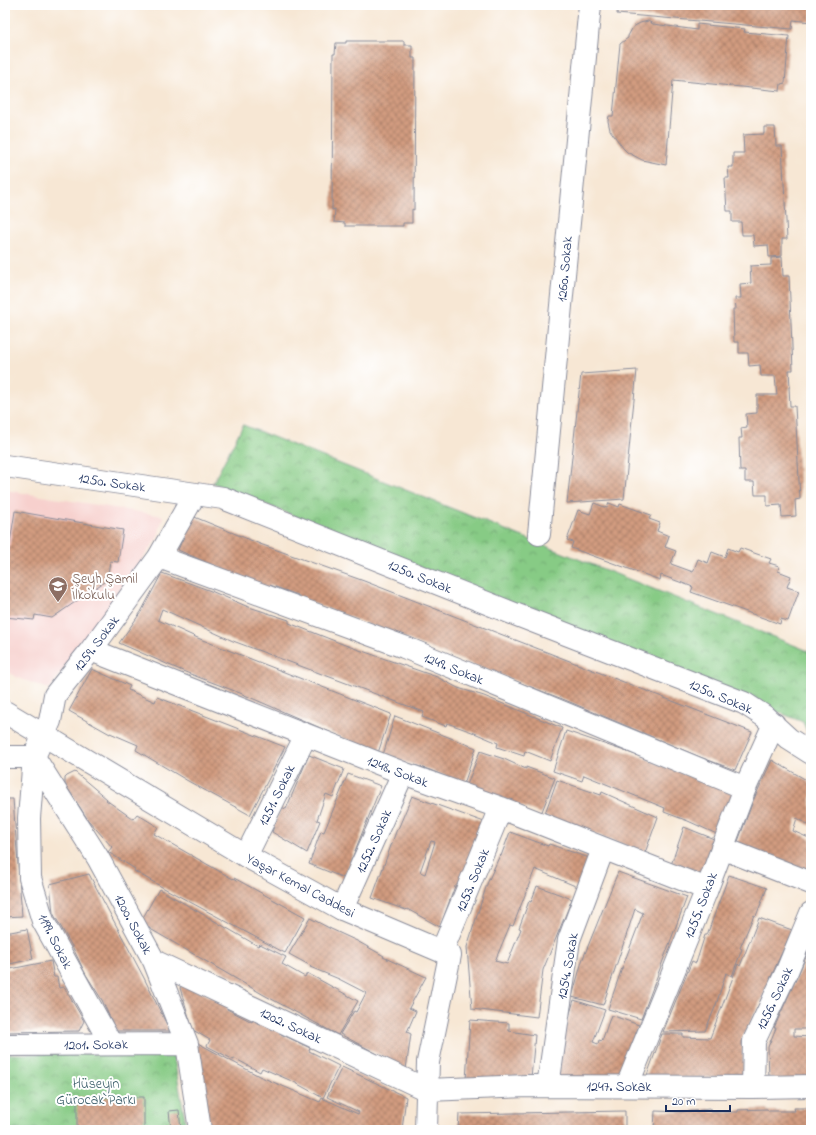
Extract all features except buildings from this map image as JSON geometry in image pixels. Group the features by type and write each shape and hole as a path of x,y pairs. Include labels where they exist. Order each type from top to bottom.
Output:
{"street":[{"name":"1260. Sokak","path":"539,534 590,5"},
{"name":"1250. Sokak","path":"5,466 223,498 744,703 764,716 789,739 811,753"},
{"name":"1259. Sokak","path":"44,734 50,721 55,695 91,650 159,557 195,494"},
{"name":"1249. Sokak","path":"159,557 404,647 745,788"},
{"name":"1248. Sokak","path":"91,650 403,773 501,808 706,889"},
{"name":"Yaşar Kemal Caddesi","path":"5,712 246,856 342,909 442,951"},
{"name":"1255. Sokak","path":"627,1086 745,788 774,724"},
{"path":"5,757 34,757 44,734"},
{"name":"1251. Sokak","path":"246,856 306,735"},
{"name":"1200. Sokak","path":"34,757 98,858 154,961 187,1044 200,1130"},
{"name":"1199. Sokak","path":"34,757 29,818 30,878 43,921 111,1044"},
{"name":"1252. Sokak","path":"342,909 403,773"},
{"name":"1253. Sokak","path":"442,951 501,808"},
{"path":"722,848 811,883"},
{"name":"1254. Sokak","path":"548,1086 569,940 603,849"},
{"name":"1256. Sokak","path":"753,1087 754,1041 787,970 811,913"},
{"path":"426,1130 428,1062 450,955 442,951"},
{"name":"1202. Sokak","path":"154,961 427,1090"},
{"name":"1201. Sokak","path":"5,1046 187,1044"},
{"name":"1247. Sokak","path":"427,1090 548,1086 811,1086"}],"shaded area":[{"name":"Şeyh Şamil İlkokulu","path":"5,490 163,516 158,537 49,689 16,677 5,669"}],"green space":[{"path":"243,425 811,652 811,742 803,722 213,483"},
{"name":"Hüseyin Gürocak Parkı","path":"173,1053 187,1130 5,1130 5,1054"}],"place":[{"name":"Şeyh Şamil İlkokulu","path":"58,603"}]}
